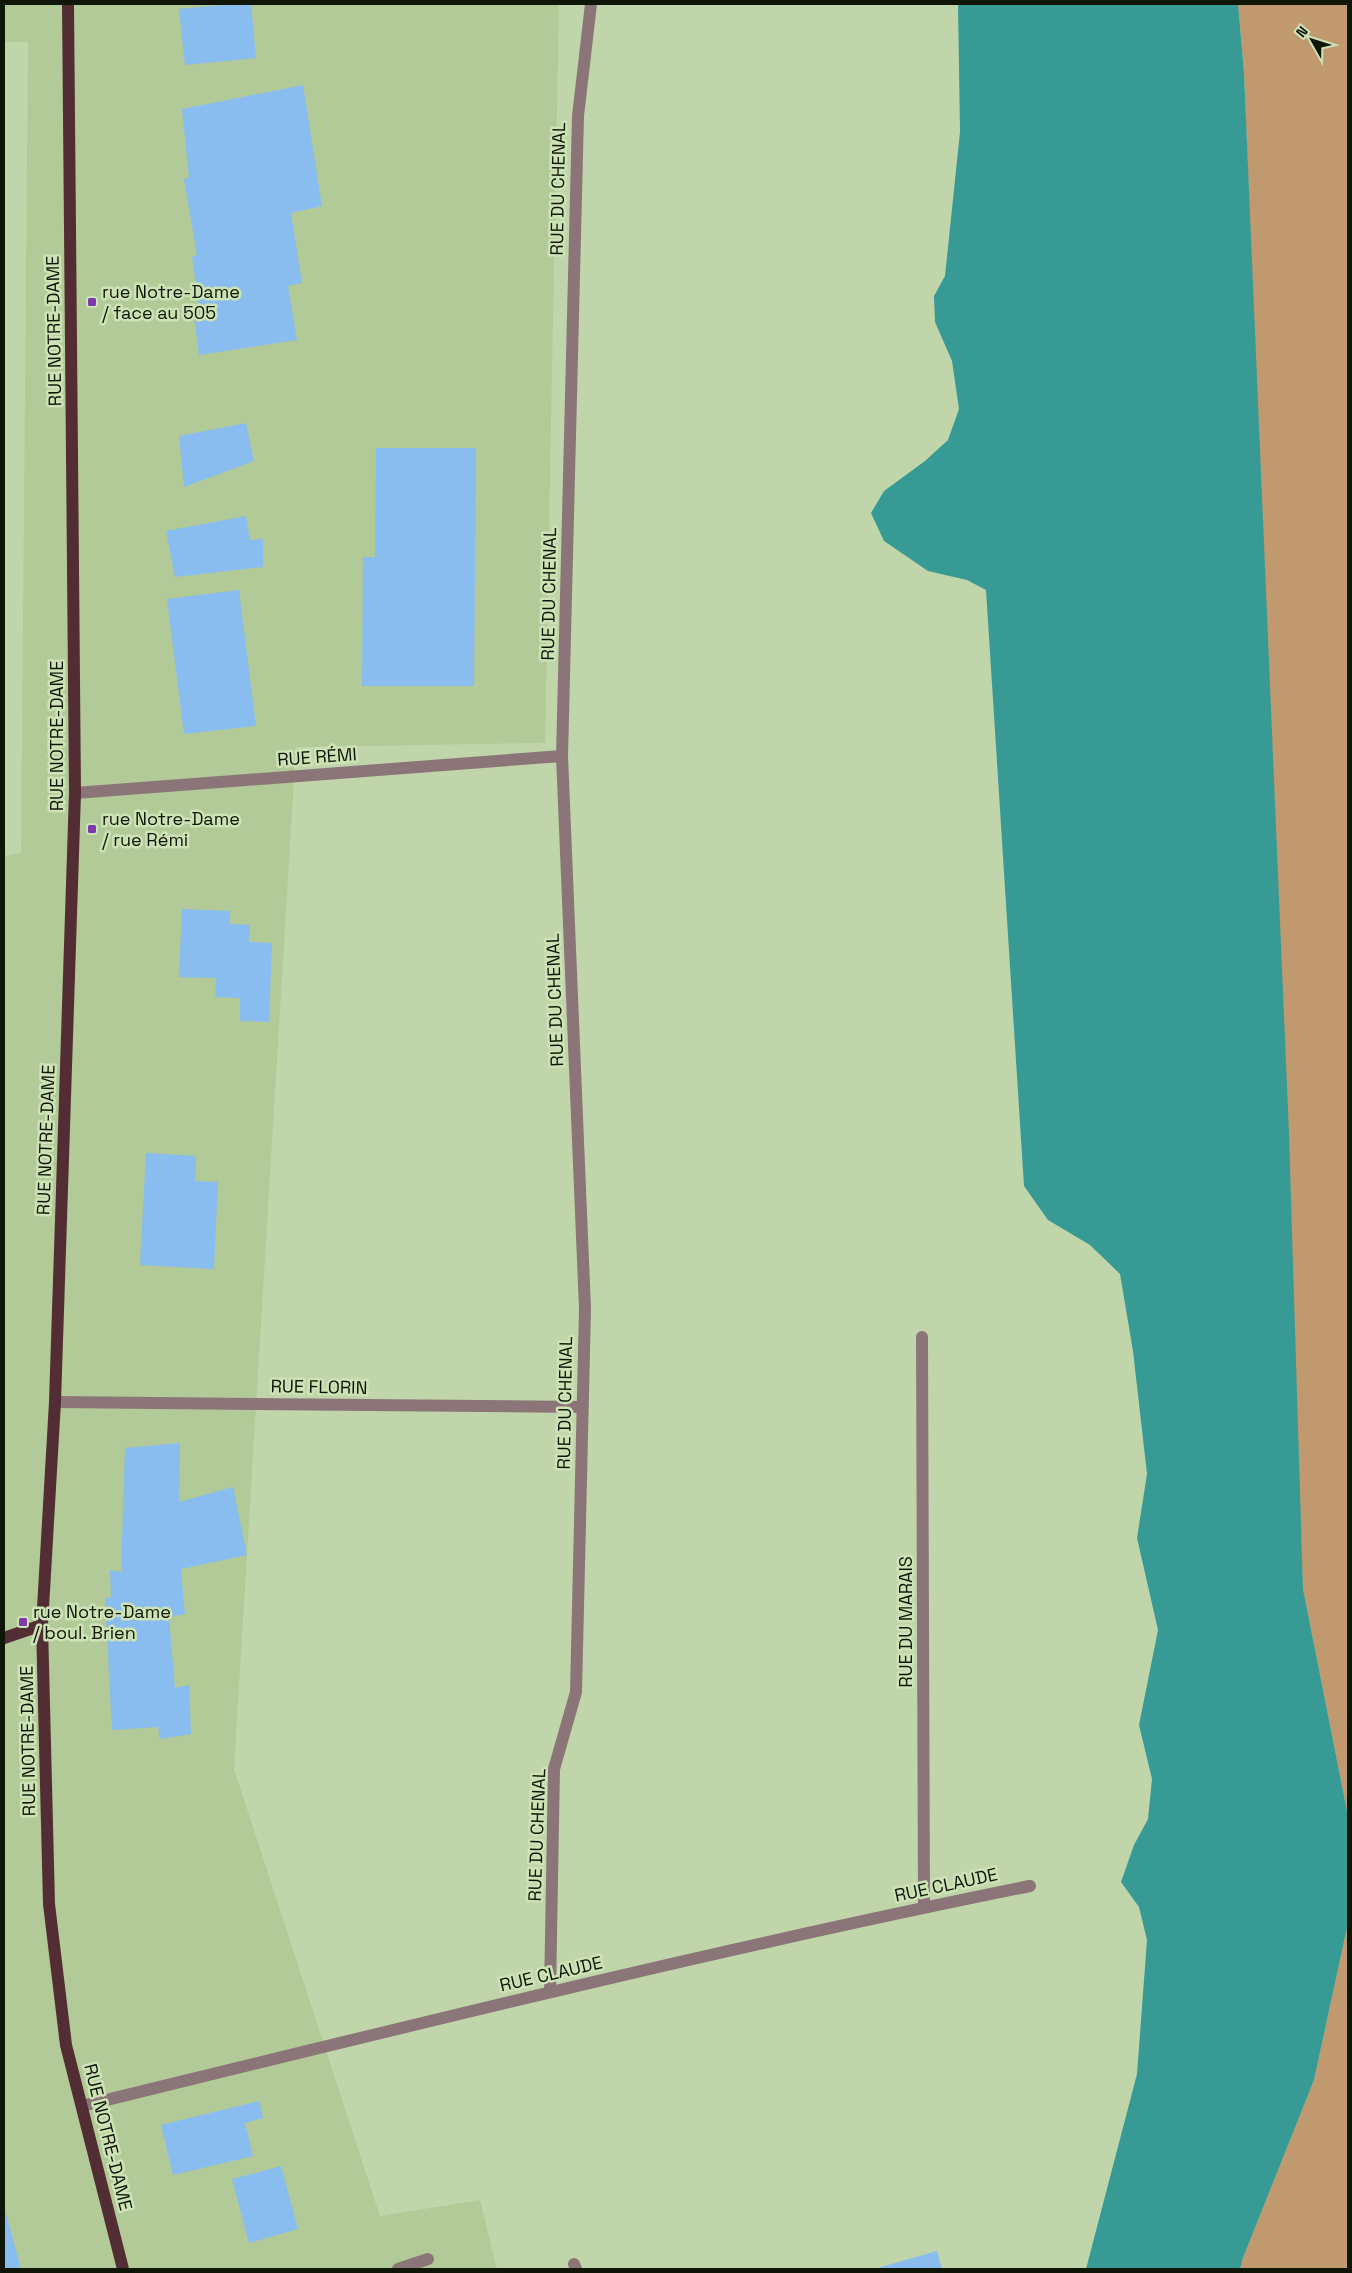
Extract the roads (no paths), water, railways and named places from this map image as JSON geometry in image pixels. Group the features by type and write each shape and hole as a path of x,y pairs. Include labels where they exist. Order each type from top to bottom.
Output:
{"main road":[{"name":"RUE NOTRE-DAME","path":"68,4 75,793 55,1402 42,1625 49,1904 66,2045 123,2269"},
{"path":"4,1638 42,1625"}],"street":[{"name":"RUE DU CHENAL","path":"550,1992 554,1769 576,1692 583,1407 585,1309 562,756 578,116 591,4"},
{"name":"RUE RÉMI","path":"75,793 562,756"},
{"name":"RUE DU MARAIS","path":"922,1336 924,1907"},
{"name":"RUE FLORIN","path":"55,1402 583,1407"},
{"name":"RUE CLAUDE","path":"82,2106 550,1992 924,1907 1030,1886"},
{"path":"398,2269 428,2259"}],"water":[{"path":"958,4 1238,4 1244,72 1289,1134 1303,1589 1348,1816 1348,1923 1314,2080 1240,2269 1086,2269 1137,2074 1147,1940 1139,1907 1121,1882 1134,1845 1148,1819 1152,1779 1139,1725 1158,1630 1137,1538 1147,1474 1133,1351 1120,1274 1090,1245 1048,1220 1024,1186 986,590 967,580 928,571 884,541 871,513 884,491 925,461 948,440 959,409 952,361 935,322 934,296 945,276 960,132"}],"place":[{"name":"rue Notre-Dame / face au 505","path":"92,302"},
{"name":"rue Notre-Dame / rue Rémi","path":"92,829"},
{"name":"rue Notre-Dame / boul. Brien","path":"23,1622"}]}
